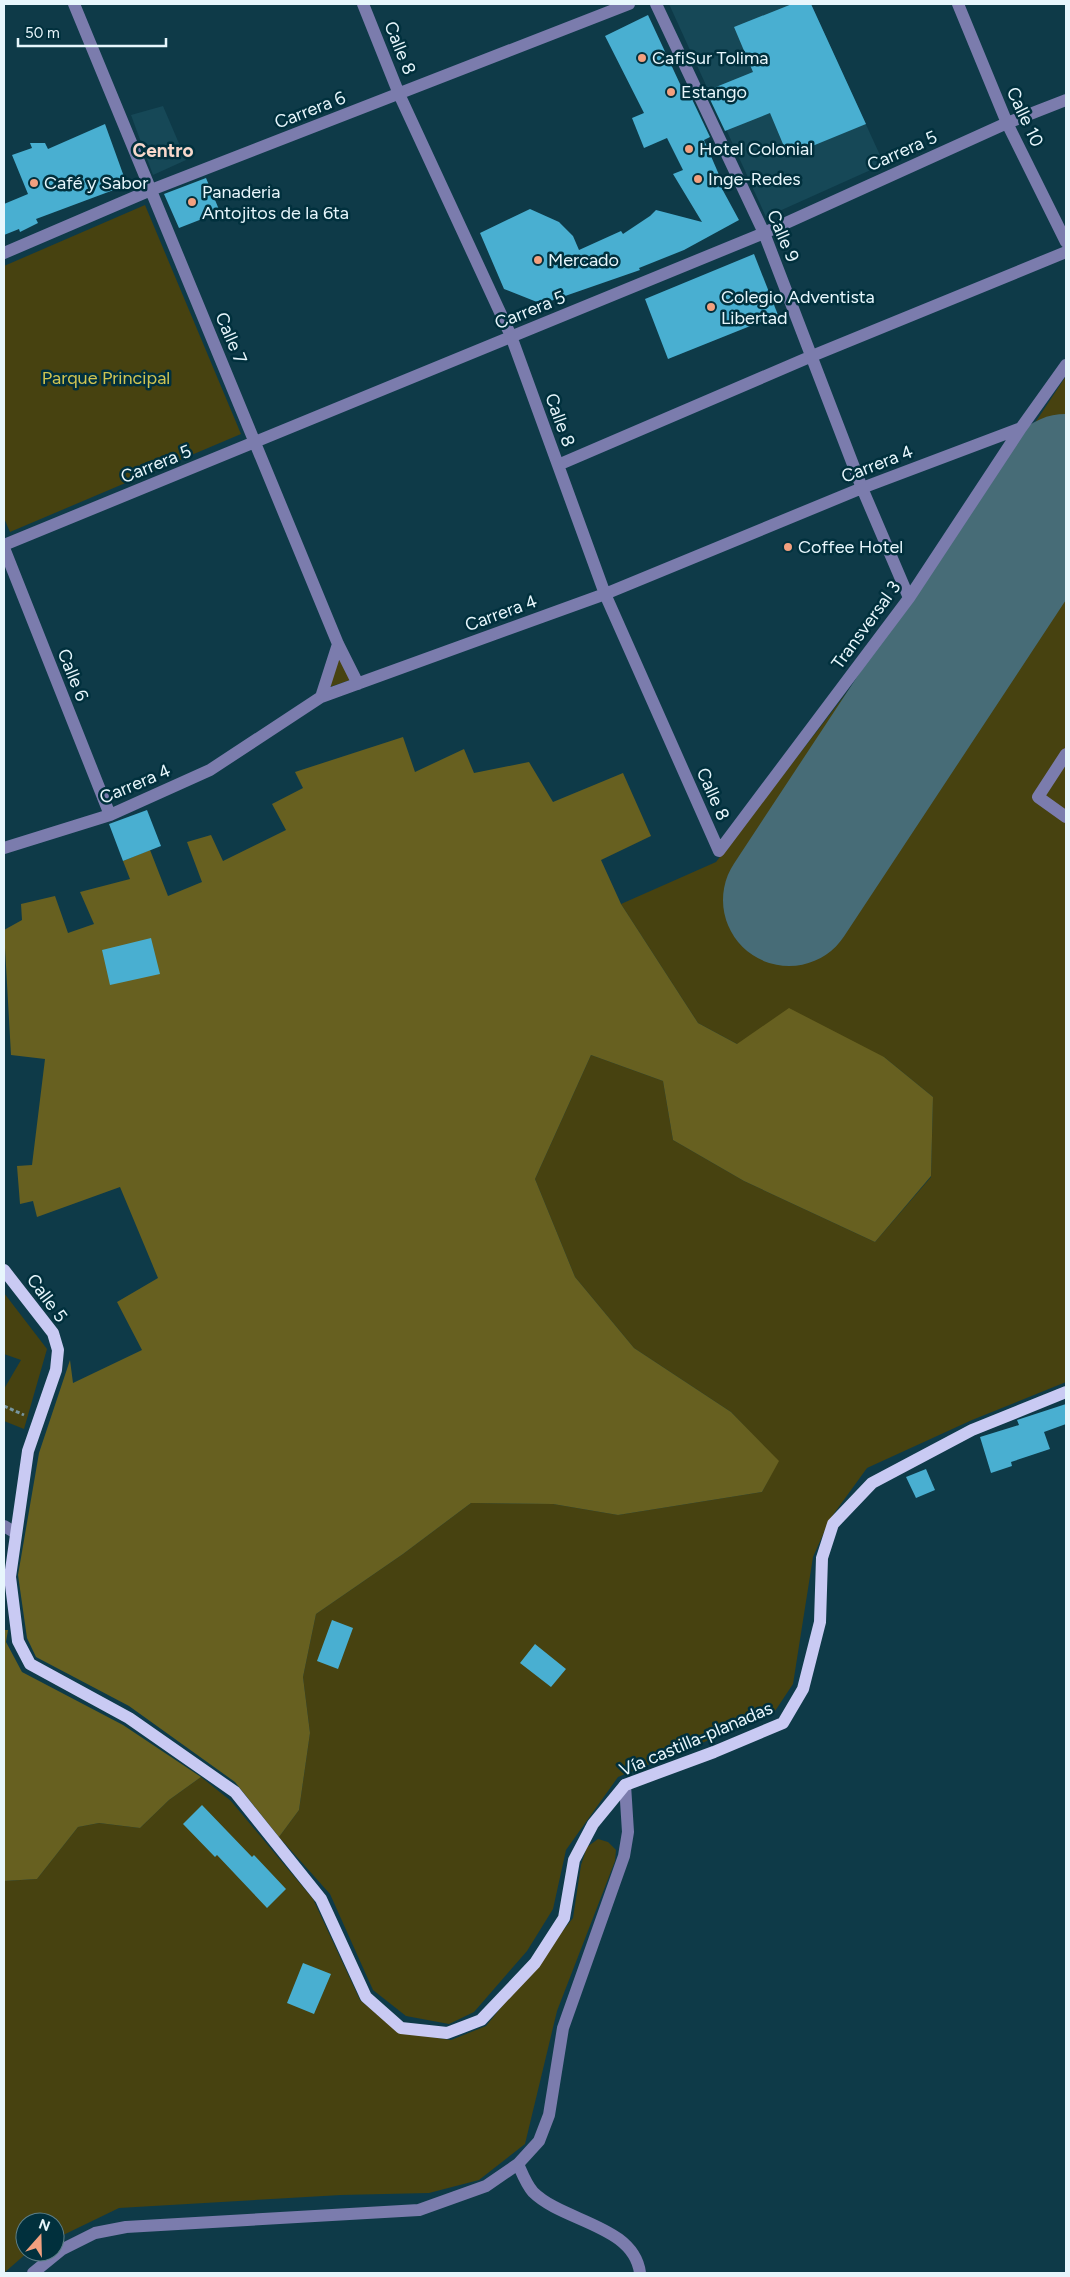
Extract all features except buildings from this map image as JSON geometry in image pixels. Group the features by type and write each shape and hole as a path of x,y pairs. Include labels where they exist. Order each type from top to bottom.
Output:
{"main road":[{"name":"Calle 5","path":"4,1270 53,1333 58,1350"},
{"name":"Vía castilla-planadas","path":"58,1350 56,1370 28,1451 10,1577 18,1641 30,1664 129,1718 235,1792 321,1899 366,1997 401,2028 447,2033 481,2020 535,1963 564,1918 574,1860 593,1824 625,1784 714,1752 783,1724 803,1690 820,1622 822,1558 833,1524 872,1483 972,1430 1066,1392"}],"street":[{"name":"Calle 7","path":"74,4 338,644 358,684"},
{"name":"Calle 8","path":"363,4 400,94 511,336 605,594 719,851"},
{"name":"Carrera 6","path":"4,252 151,190 629,4"},
{"name":"Calle 9","path":"656,4 764,233 862,488 909,598"},
{"name":"Calle 10","path":"958,4 1007,123 1066,242"},
{"name":"Carrera 5","path":"4,546 764,233 1007,123 1066,100"},
{"path":"558,465 812,356 1066,252"},
{"name":"Transversal 3","path":"719,851 909,598 1021,428 1066,365"},
{"name":"Carrera 4","path":"4,848 110,815 210,770 321,697 605,594 862,488 1021,428"},
{"name":"Calle 6","path":"4,546 110,815"},
{"path":"321,697 338,644"},
{"path":"1066,754 1038,797 1066,817"},
{"path":"4,1526 16,1533"},
{"path":"32,2273 62,2250 95,2233 126,2226 419,2210 486,2186 518,2164 539,2141 549,2116 563,2028 624,1856 628,1832 625,1784"},
{"path":"518,2164 533,2191 550,2205 617,2236 638,2263 640,2273"}],"path":[{"path":"4,1406 38,1420"}],"shaded area":[{"path":"669,4 811,4 884,164 766,217"},
{"path":"163,106 186,160 153,175 131,115"},
{"path":"403,737 415,772 464,749 474,773 529,762 553,802 623,773 651,836 601,860 621,904 698,1023 737,1044 789,1008 884,1057 933,1097 931,1176 875,1242 744,1181 673,1140 663,1081 591,1055 535,1179 575,1277 634,1348 731,1412 779,1461 762,1492 618,1515 553,1504 471,1503 403,1554 316,1614 303,1677 310,1733 299,1810 279,1837 235,1782 129,1706 36,1657 27,1638 18,1575 39,1453 70,1360 73,1383 142,1350 117,1302 158,1278 120,1187 37,1217 33,1201 20,1204 17,1166 32,1165 45,1059 11,1055 4,930 22,920 21,904 55,896 68,933 94,924 80,892 130,879 123,861 150,850 168,896 202,882 187,842 211,835 223,861 286,830 272,804 303,788 295,772"},
{"path":"4,1630 8,1630 6,1642 22,1672 123,1725 201,1777 169,1800 140,1828 99,1823 78,1827 37,1879 4,1881"}],"green space":[{"name":"Parque Principal","path":"145,205 241,434 10,532 4,518 4,266"},
{"path":"1066,376 1066,1382 972,1420 867,1468 830,1519 813,1557 793,1684 773,1714 618,1777 566,1850 553,1909 527,1951 474,2012 449,2024 406,2016 373,1990 330,1894 279,1837 299,1810 310,1733 303,1677 316,1614 403,1554 471,1503 553,1504 618,1515 762,1492 778,1461 731,1412 634,1348 575,1277 535,1179 591,1055 663,1081 673,1140 744,1181 875,1242 931,1177 933,1097 884,1057 737,1044 698,1023 621,904 716,862 915,604"},
{"path":"338,656 350,680 330,687"},
{"path":"4,1293 47,1349 24,1429 4,1421 4,1389 21,1360 4,1354"},
{"path":"201,1777 231,1801 313,1899 360,2000 398,2032 451,2040 486,2026 573,1918 581,1865 587,1847 598,1839 608,1842 616,1850 615,1861 557,2011 525,2144 479,2180 429,2193 341,2195 119,2208 65,2234 65,2212 15,2212 15,2262 17,2262 4,2273 4,1881 37,1879 78,1827 99,1823 140,1828 169,1800"}],"runway":[{"path":"789,900 1066,480"}],"place":[{"name":"CafiSur Tolima","path":"642,58"},
{"name":"Estango","path":"671,92"},
{"name":"Hotel Colonial","path":"689,149"},
{"name":"Inge-Redes","path":"698,179"},
{"name":"Café y Sabor","path":"34,183"},
{"name":"Panaderia Antojitos de la 6ta","path":"192,202"},
{"name":"Mercado","path":"538,260"},
{"name":"Colegio Adventista Libertad","path":"711,307"},
{"name":"Coffee Hotel","path":"788,547"}],"district":[{"name":"Centro","path":"163,150"}]}
